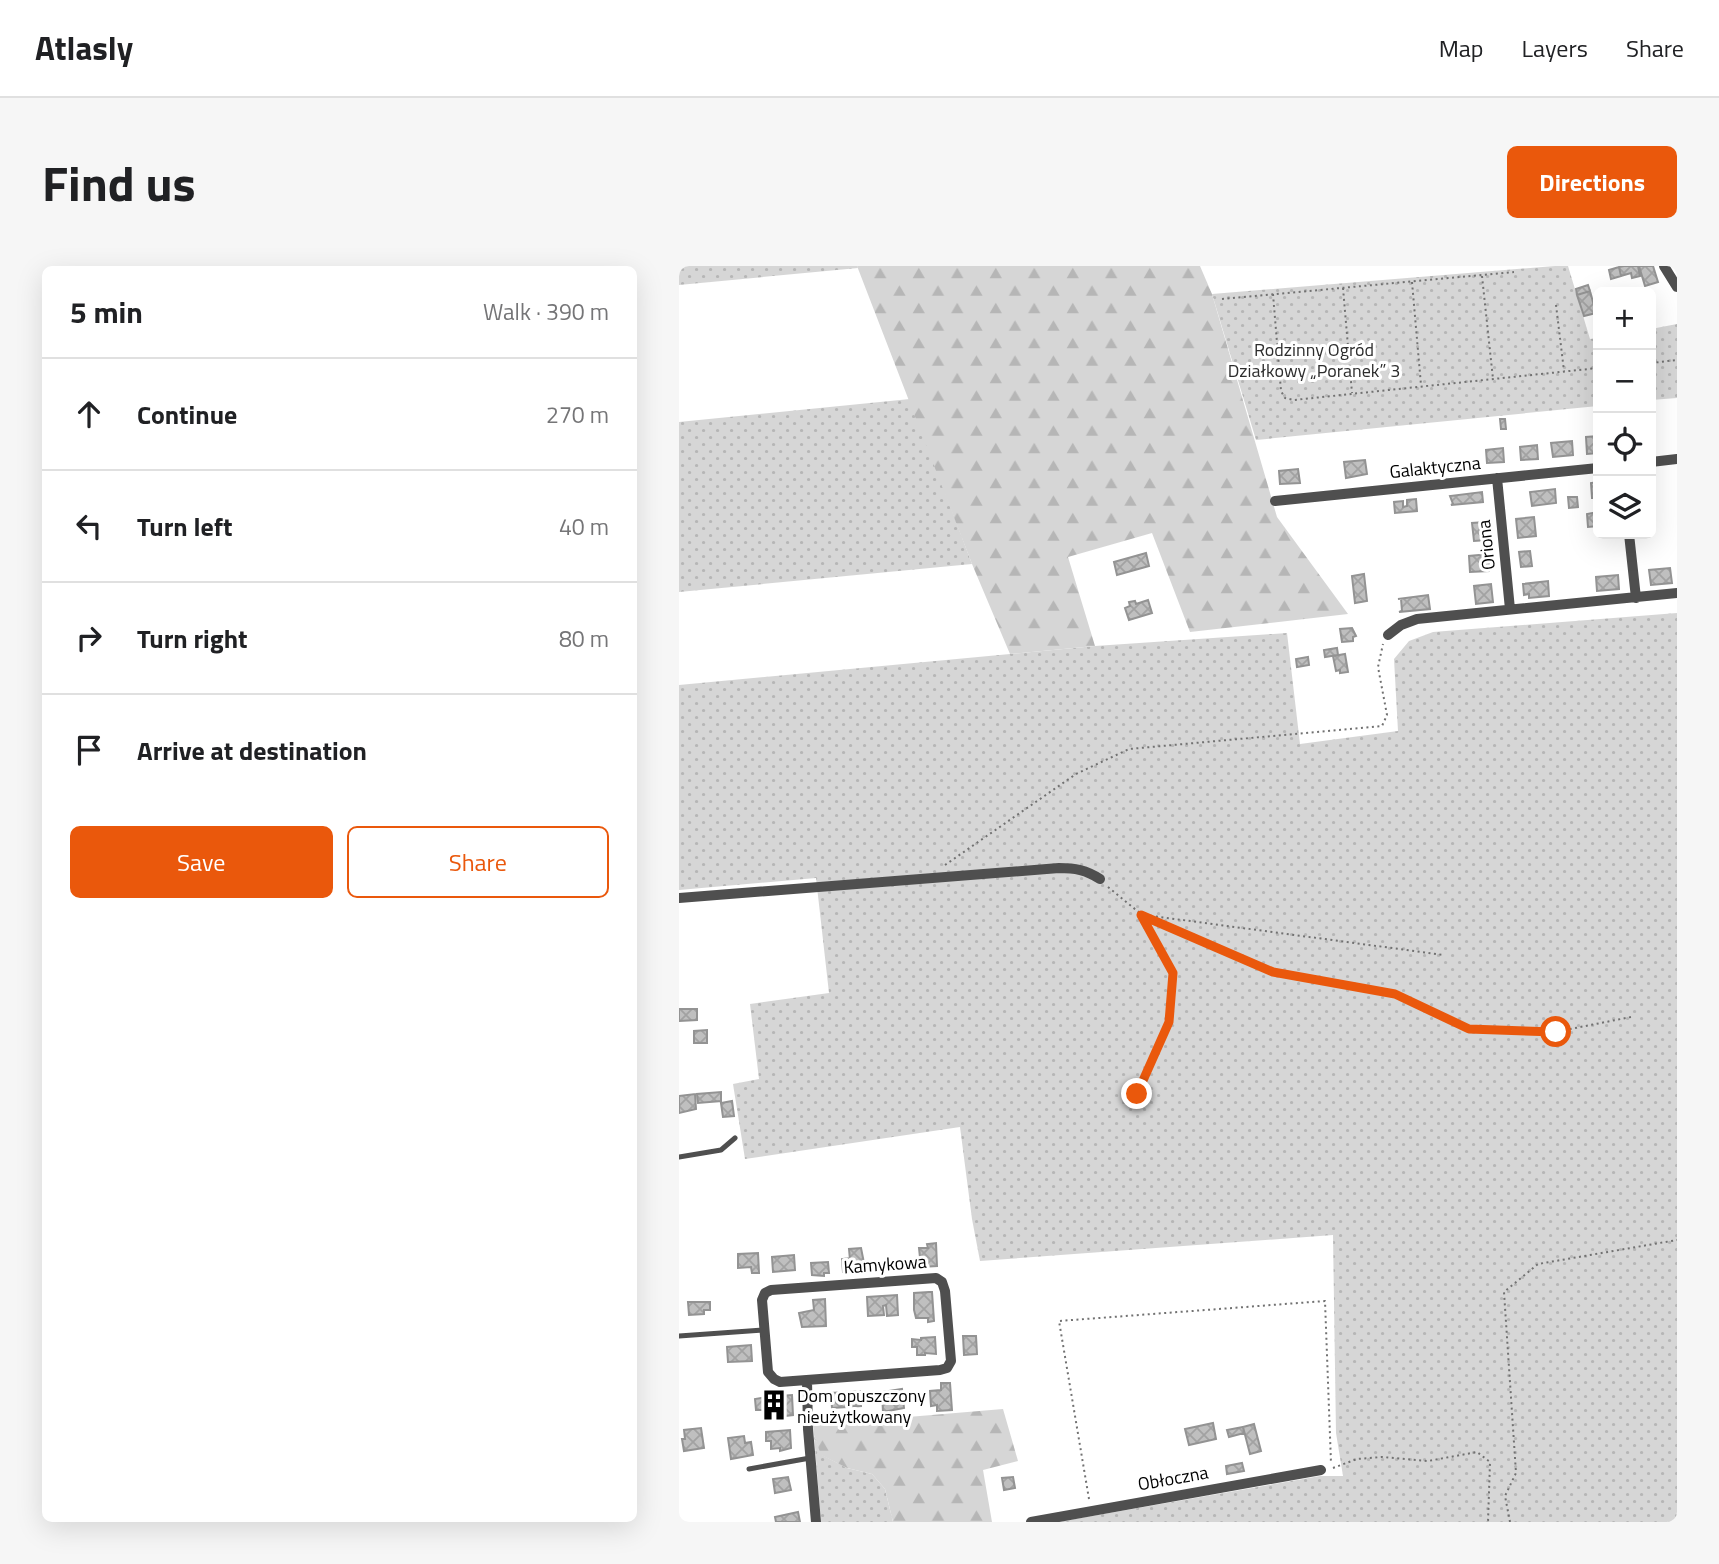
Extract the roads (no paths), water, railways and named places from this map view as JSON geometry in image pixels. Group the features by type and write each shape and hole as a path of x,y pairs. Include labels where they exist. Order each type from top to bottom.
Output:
{"street":[{"path":"1664,266 1677,287"},
{"path":"1656,461 1677,459"},
{"name":"Galaktyczna","path":"1275,501 1593,468"},
{"name":"Oriona","path":"1497,478 1510,609"},
{"path":"1630,539 1636,598"},
{"path":"1386,639 1401,625 1417,619 1677,593"},
{"path":"679,898 1076,868 1100,879"},
{"name":"Kamykowa","path":"936,1278 942,1282 946,1291 951,1361 947,1368 940,1370 780,1382 768,1371 764,1329 762,1300 765,1293 771,1290 936,1278"},
{"path":"807,1380 815,1522"},
{"name":"Obłoczna","path":"1031,1522 1326,1469"}],"lane":[{"path":"679,1157 721,1150 735,1138"},
{"path":"679,1336 764,1329"},
{"path":"750,1469 810,1458"}],"place":[{"name":"Dom opuszczony nieużytkowany","path":"774,1405"}],"park label":[{"name":"Rodzinny Ogród Działkowy „Poranek” 3","path":"1314,359"}]}
